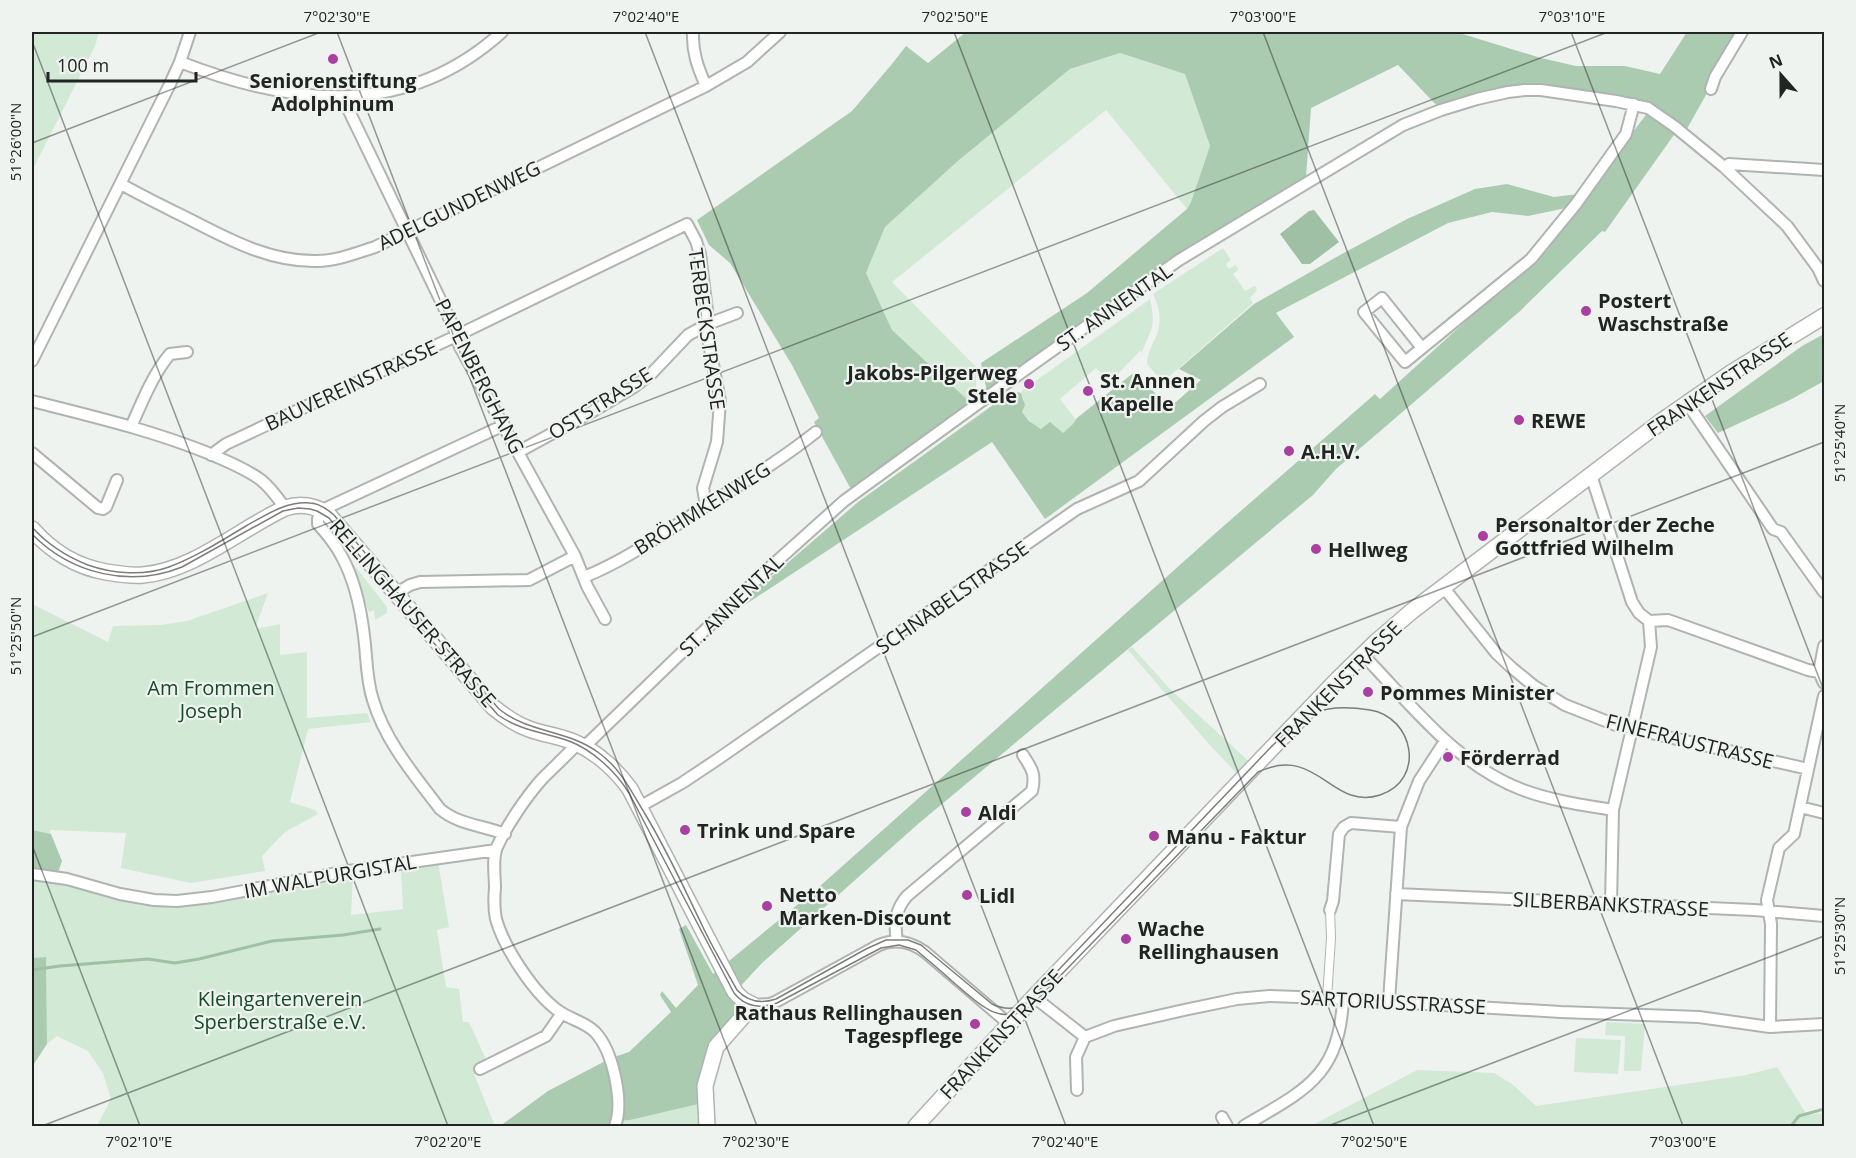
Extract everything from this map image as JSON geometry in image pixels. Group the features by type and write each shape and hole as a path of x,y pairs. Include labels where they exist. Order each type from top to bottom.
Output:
{"main road":[{"name":"FRANKENSTRASSE","path":"919,1126 1034,997 1363,655 1412,611 1687,403 1755,357 1824,316"},
{"name":"RELLINGHAUSER STRASSE","path":"32,529 50,547 83,566 114,573 144,575 165,571 190,561 285,508 306,505 322,510 338,525 481,694 501,714 529,729 581,745 622,778 735,992 743,1000 753,1005"},
{"path":"706,1126 705,1086 716,1047 753,1005"}],"street":[{"path":"32,361 180,62 190,32"},
{"path":"180,62 260,87 296,94 345,98 386,92 426,80 452,69 502,32"},
{"path":"693,32 694,57 706,86"},
{"name":"ADELGUNDENWEG","path":"121,184 231,240 260,252 317,261 341,258 375,247 706,86 747,62 780,32"},
{"path":"1711,89 1715,77 1742,32"},
{"name":"ST. ANNENTAL","path":"581,745 844,501 1179,260 1402,125 1441,110 1508,92 1541,90 1634,104 1656,113 1724,167 1787,226 1818,268 1824,281"},
{"name":"PAPENBERGHANG","path":"345,98 349,111 460,347 575,556 587,586 605,619"},
{"path":"1422,348 1382,298 1364,312 1406,362 1531,259 1576,204 1626,134 1634,104"},
{"path":"1724,167 1729,164 1824,170"},
{"name":"TERBECKSTRASSE","path":"687,224 700,254 708,338 720,401 717,442 704,488 706,506"},
{"name":"BAUVEREINSTRASSE","path":"210,454 226,444 687,224"},
{"name":"OSTSTRASSE","path":"518,452 634,387 652,373 688,335 708,324 737,313"},
{"path":"131,426 165,360 170,354 187,352"},
{"name":"SCHNABELSTRASSE","path":"639,807 682,783 718,759 1077,509 1139,481 1204,421 1260,384"},
{"path":"32,401 131,426 171,438 210,454 238,466 261,481 285,508"},
{"path":"1687,403 1773,529 1781,532 1824,592"},
{"path":"504,425 322,510 318,524 337,547 345,563 360,606 368,681 373,700 381,721 396,747 440,809 462,822 505,834"},
{"name":"BRÖHMKENWEG","path":"584,577 600,570 767,468 816,432"},
{"path":"32,453 98,508 106,507 117,480"},
{"path":"1592,475 1632,602 1639,614 1649,621 1668,620 1764,656 1819,672"},
{"path":"395,594 420,582 529,580 575,556"},
{"name":"FINEFRAUSTRASSE","path":"1444,588 1496,653 1520,676 1565,705 1616,725 1808,768"},
{"path":"1611,903 1613,810 1651,647 1649,621"},
{"path":"1824,646 1819,672 1824,683"},
{"path":"1363,655 1445,741 1490,774 1522,789 1561,802 1613,810"},
{"path":"1770,1027 1771,924 1767,900 1779,848 1794,834 1808,768 1821,727 1824,696"},
{"path":"1389,1001 1401,827 1419,782 1445,741"},
{"path":"581,745 542,780 496,850 495,909 500,929 510,950 531,983 562,1013 586,1024 598,1035 610,1060 617,1084 619,1106 615,1126"},
{"path":"897,941 894,926 896,916 907,896 1032,791 1035,779 1023,755"},
{"path":"1800,807 1824,813"},
{"path":"1327,998 1331,938 1330,910 1333,901 1339,834 1351,823 1401,827"},
{"name":"IM WALPURGISTAL","path":"32,874 67,879 120,894 154,900 177,901 212,897 353,870 496,850"},
{"name":"SILBERBANKSTRASSE","path":"1396,894 1611,903 1824,916"},
{"path":"753,1005 770,1004 777,1001 879,945 897,941 910,944 925,952 1009,1024"},
{"name":"SARTORIUSSTRASSE","path":"1085,1037 1114,1026 1237,999 1269,996 1699,1017 1770,1027 1824,1024"},
{"path":"1034,997 1085,1037 1076,1057 1077,1090"},
{"path":"1244,1126 1304,1090 1325,1067 1334,1051 1339,1035 1343,999"},
{"path":"480,1069 546,1036 562,1013"}],"green space":[{"path":"32,32 99,32 95,46 32,171"},
{"path":"1120,53 1185,74 1210,146 1191,202 1187,209 1106,110 892,282 976,367 976,391 972,404 892,330 866,273 885,227 959,160 1070,69"},
{"path":"1223,248 1231,260 1226,264 1229,269 1235,265 1239,269 1233,274 1245,291 1255,286 1257,290 1250,298 1253,303 1163,382 1147,364 1160,320 1153,294"},
{"path":"1150,299 1153,315 1152,327 1142,352 1140,351 1110,382 1096,368 1060,399 1077,421 1063,433 1040,428 1027,418 1022,412 1024,399 1021,393 1023,390"},
{"path":"351,561 387,607 387,613 375,620 374,610 369,612"},
{"name":"Am Frommen Joseph","path":"268,593 255,629 280,624 280,655 307,652 307,718 367,713 371,722 308,729 290,802 315,810 318,814 285,832 262,856 265,871 191,883 121,868 126,833 50,830 51,834 32,830 32,604 108,642 113,626 161,625 187,621"},
{"path":"1132,647 1170,689 1254,766 1242,779 1128,650"},
{"name":"Kleingartenverein Sperberstraße e.V.","path":"438,862 449,927 437,930 446,987 459,989 463,1022 469,1022 488,1064 476,1069 474,1074 495,1126 97,1126 111,1099 103,1073 88,1051 57,1036 47,1044 46,957 32,958 32,880 55,881 128,901 169,906 201,905 353,875 351,915 403,909 402,868"},
{"path":"1606,1022 1645,1024 1641,1071 1624,1071 1625,1036 1605,1035"},
{"path":"1576,1038 1621,1040 1618,1074 1574,1072"},
{"path":"1777,1067 1807,1115 1824,1113 1824,1126 1311,1126 1417,1070 1494,1073 1512,1084 1536,1106 1746,1075"},
{"path":"703,1103 704,1126 616,1126 618,1121"}],"shaded area":[{"path":"966,32 1456,32 1541,58 1576,66 1625,66 1660,74 1687,32 1741,32 1683,136 1676,132 1605,232 1602,231 1519,312 1336,469 1313,495 918,824 762,963 736,991 752,1003 727,1030 703,1103 618,1121 611,1058 629,1052 671,1012 660,995 662,991 676,1008 698,985 679,929 686,925 713,974 819,887 1219,530 1375,394 1380,399 1532,261 1559,230 1648,112 1541,90 1441,110 1398,65 1311,108 1306,177 1178,256 987,392 981,363 1087,293 1187,209 1210,146 1185,74 1120,53 1070,69 959,160 885,227 866,273 892,330 972,404 852,491 814,422 819,418 792,365 730,263 709,245 697,220 852,111 906,46 928,63"},
{"path":"1507,184 1554,197 1578,194 1566,208 1528,216 1492,212 1448,223 1276,313 1294,337 1045,519 992,442 719,622 858,502 993,405 1017,392 1021,393 1025,405 1022,412 1029,421 1041,429 1050,422 1063,433 1077,418 1132,374 1169,408 1201,380 1179,369 1254,304 1407,219 1475,189"},
{"path":"1314,210 1339,242 1310,264 1302,264 1280,234 1309,211"},
{"path":"1824,334 1824,381 1790,400 1718,433 1705,416 1802,346"},
{"path":"32,830 51,834 62,861 57,876 32,873"},
{"path":"46,957 47,1044 32,1067 32,958"},
{"path":"609,1059 616,1084 614,1126 500,1126 548,1091"}],"waterway":[{"path":"32,970 148,959 175,963 272,941 343,935 380,929"},
{"path":"1791,1126 1799,1116 1824,1109"}],"tram line":[{"path":"32,527 51,545 80,562 108,570 139,573 159,570 179,563 284,506 310,503 326,509 334,515 397,592 499,709 523,723 587,745 614,766 661,841 737,990 755,1001 776,999 886,940 908,940 921,945 992,1004 1005,1008 1018,1007 1027,1003 1272,746 1305,718 1326,709 1339,708 1370,710 1385,715 1397,724 1405,736 1409,750 1409,763 1404,776 1395,787 1380,795 1363,797 1349,794 1310,771 1295,766 1278,766 1258,772 1030,1007 1019,1013 1008,1015 988,1009 916,950 899,945 881,948 777,1003 765,1006 754,1005 748,1004 734,993 629,793 618,777 603,762 578,745 524,728 498,715 392,596 329,518 310,509 298,508 283,511 182,567 142,576 122,576 83,568 48,548 32,534"}],"place":[{"name":"Seniorenstiftung Adolphinum","path":"333,59"},
{"name":"Postert Waschstraße","path":"1586,311"},
{"name":"Jakobs-Pilgerweg Stele","path":"1029,384"},
{"name":"St. Annen Kapelle","path":"1088,391"},
{"name":"REWE","path":"1519,420"},
{"name":"A.H.V.","path":"1289,451"},
{"name":"Personaltor der Zeche Gottfried Wilhelm","path":"1483,536"},
{"name":"Hellweg","path":"1316,549"},
{"name":"Pommes Minister","path":"1368,692"},
{"name":"Förderrad","path":"1448,757"},
{"name":"Aldi","path":"966,812"},
{"name":"Trink und Spare","path":"685,830"},
{"name":"Manu - Faktur","path":"1154,836"},
{"name":"Lidl","path":"967,895"},
{"name":"Netto Marken-Discount","path":"767,906"},
{"name":"Wache Rellinghausen","path":"1126,939"},
{"name":"Rathaus Rellinghausen Tagespflege","path":"975,1024"}]}
